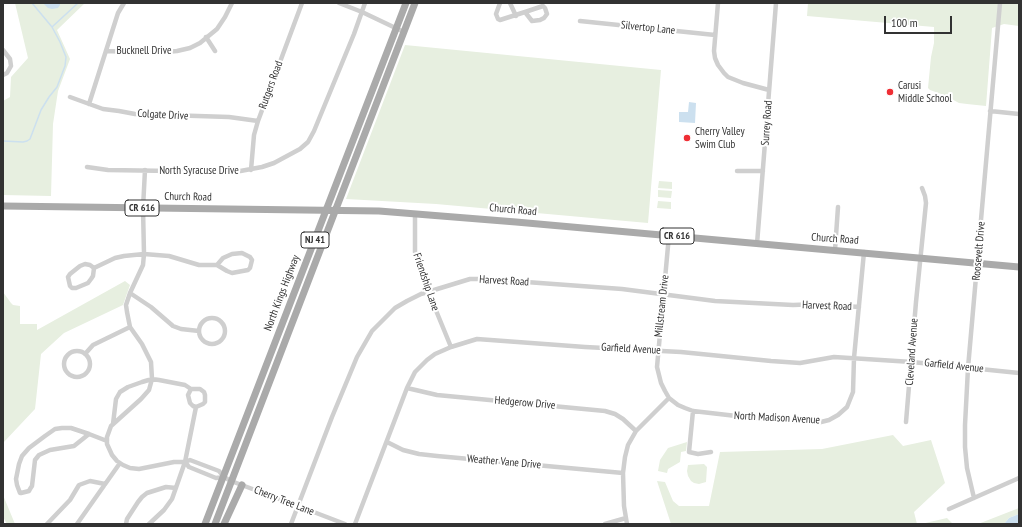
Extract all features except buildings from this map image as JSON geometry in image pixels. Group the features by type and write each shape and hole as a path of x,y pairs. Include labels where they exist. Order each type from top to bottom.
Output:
{"main road":[{"name":"North Kings Highway","path":"205,524 406,3"},
{"name":"North Kings Highway","path":"215,524 415,3"},
{"name":"Church Road","path":"3,206 379,211 864,252 1019,267"},
{"path":"224,524 242,485"}],"street":[{"path":"89,104 118,13 124,3"},
{"name":"Bucknell Drive","path":"106,51 155,54 190,48 217,29 232,3"},
{"name":"Rutgers Road","path":"251,170 254,135 258,121 302,3"},
{"path":"339,3 404,32"},
{"name":"North Syracuse Drive","path":"87,167 108,170 236,172 251,170 274,163 300,149 308,142 314,131 354,34 365,3"},
{"path":"500,3 497,11 497,17 500,20 543,6 547,14 544,18 532,21 525,12"},
{"path":"510,3 516,16"},
{"path":"718,3 714,51 715,58 728,77 769,90"},
{"name":"Surrey Road","path":"757,244 776,3"},
{"name":"Roosevelt Drive","path":"974,498 967,468 965,425 968,368 1000,3"},
{"name":"Silvertop Lane","path":"580,21 715,35"},
{"path":"206,37 215,51"},
{"path":"3,50 10,59 11,66 7,73 3,75"},
{"name":"Colgate Drive","path":"70,97 103,109 135,114 229,117 258,121"},
{"path":"990,112 1019,114"},
{"path":"112,424 142,399 149,390 152,379 151,362 142,344 130,327 126,312 126,305 130,293 143,265 142,208 145,170"},
{"path":"737,170 763,171"},
{"name":"Cleveland Avenue","path":"906,422 926,203 922,188"},
{"path":"835,250 838,207"},
{"name":"Friendship Lane","path":"415,214 415,252 428,292 451,347"},
{"name":"Millstream Drive","path":"669,235 657,366 658,375 669,398"},
{"name":"North Madison Avenue","path":"669,398 693,411 771,420 821,422 838,416 848,407 853,392 854,358 864,252"},
{"path":"94,268 115,258 144,254 169,256 200,265 217,265 226,272 232,273 248,270 252,260 247,255 242,253 232,254 223,258 217,265"},
{"path":"85,264 94,268 93,276 88,283 76,288 72,288 70,286 68,277 80,266 85,264"},
{"name":"Harvest Road","path":"291,524 357,357 372,331 395,308 428,292 470,280 485,278 622,289 715,301 793,305 819,304 859,307"},
{"path":"130,293 151,307 173,326 181,329 199,331"},
{"path":"209,318 220,321 224,328 221,340 213,343 209,343 202,338 199,331 202,323 209,318"},
{"path":"85,354 93,345 130,327"},
{"name":"Garfield Avenue","path":"355,524 407,388 415,372 435,354 451,347 477,339 585,347 658,350 800,363 834,357 854,358 912,362 1019,373"},
{"path":"75,351 80,351 85,354 90,362 88,370 82,375 78,376 70,374 64,363 68,355 75,351"},
{"path":"77,524 120,463 112,455 107,444 107,440 110,426 112,424 116,399 120,392 128,387 152,379 185,385 191,389 200,389 204,392 205,402 196,407"},
{"name":"Hedgerow Drive","path":"407,388 437,395 605,411 615,414 623,419 636,431"},
{"path":"191,389 188,395 188,400 193,406 196,407"},
{"path":"627,524 624,506 624,473 625,457 628,445 636,431 669,398"},
{"path":"149,524 164,510 176,488 185,462 196,407"},
{"path":"693,411 689,452 698,454 711,452"},
{"path":"89,434 74,446 50,450 39,455 35,460 32,486 29,491 20,493 16,479 22,456 29,448 56,429 71,428 89,434 107,440"},
{"name":"Weather Vane Drive","path":"387,442 403,450 420,454 624,473"},
{"name":"Cherry Tree Lane","path":"120,463 130,468 139,469 190,460 219,470 224,477 231,481 345,524"},
{"path":"185,462 188,467 216,478 224,477"},
{"path":"949,509 1019,478"},
{"path":"48,524 70,500 79,485 90,481 105,484"},
{"path":"126,524 138,502 147,493 166,487 176,488"},
{"path":"605,524 626,518"}],"green space":[{"path":"15,3 85,3 57,30 70,59 58,91 53,124 51,196 3,195 3,101 10,97 11,77 28,58"},
{"path":"808,3 1019,3 1019,26 1004,24 992,28 986,106 967,104 959,103 928,88 934,43 934,27 807,16"},
{"path":"405,45 661,70 648,223 436,204 346,199"},
{"path":"659,181 672,182 672,189 658,188"},
{"path":"658,190 672,191 671,198 658,197"},
{"path":"658,201 671,202 671,209 657,208"},
{"path":"125,281 130,285 123,305 64,333 41,354 35,409 3,443 3,292 13,305 20,306 20,324 37,324 37,330"},
{"path":"893,435 903,446 931,440 945,483 914,512 917,524 671,524 657,481 665,482 673,501 679,506 709,506 720,452 822,449"},
{"path":"687,442 686,451 681,452 680,462 668,469 667,473 658,471 660,460 668,448"},
{"path":"704,464 707,467 706,482 699,484 694,483 688,476 688,465"},
{"path":"3,495 15,524 7,524 3,517"},
{"path":"1019,508 1019,514 1009,518 1004,524 978,524"},
{"path":"947,518 953,524 921,524"}],"water":[{"path":"43,3 60,3 60,5 58,8 52,9 48,8"},
{"path":"689,102 696,103 695,123 679,122 679,112 688,112"},
{"path":"1019,514 1019,524 1004,524 1009,518"}],"waterway":[{"path":"3,141 23,142 30,139 41,110 57,87 65,66 66,57 60,42 52,27 32,3"},
{"path":"52,27 78,3"}],"place":[{"name":"Carusi Middle School","path":"890,92"},
{"name":"Cherry Valley Swim Club","path":"687,138"}]}
